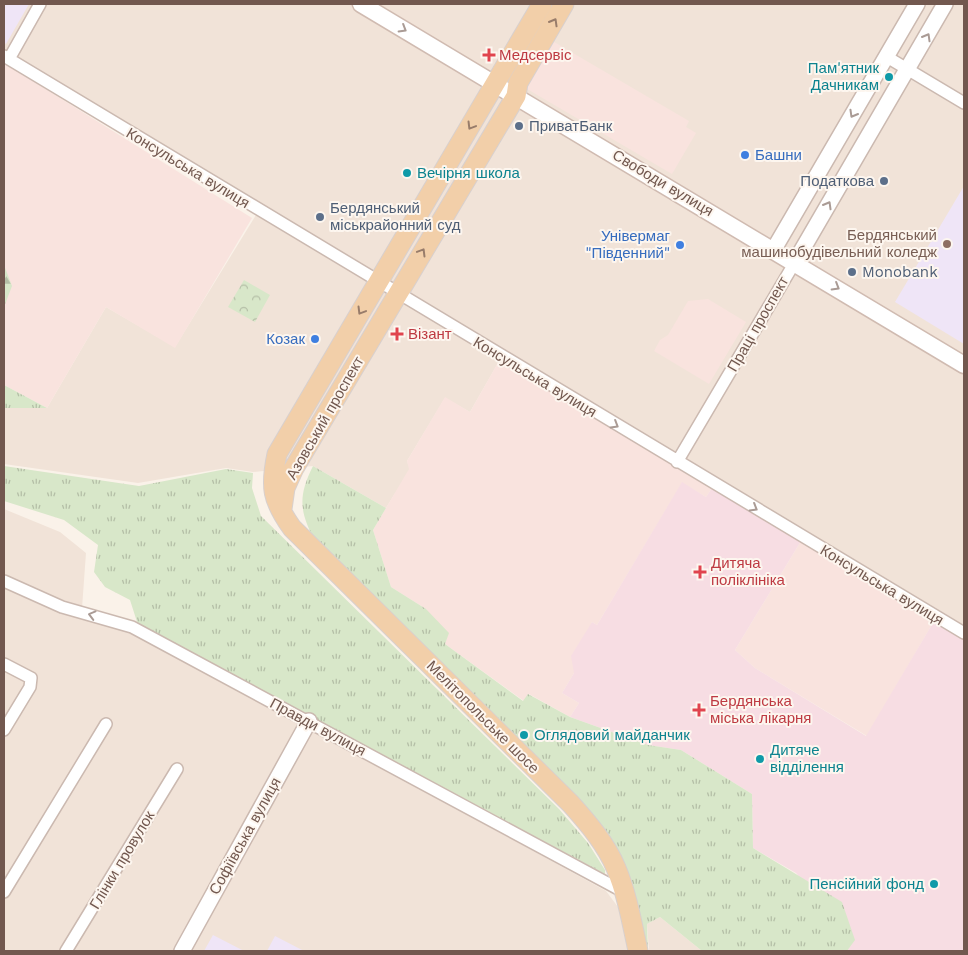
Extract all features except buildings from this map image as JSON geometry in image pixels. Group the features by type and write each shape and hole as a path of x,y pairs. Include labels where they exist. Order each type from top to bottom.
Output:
{"main road":[{"name":"Свободи вулиця","path":"361,4 774,249 964,365"},
{"name":"Азовський проспект","path":"281,512 274,497 272,478 277,454 542,4"},
{"name":"Азовський проспект","path":"281,512 284,488 294,468 516,96 518,83 564,4"},
{"name":"Мелітопольське шосе","path":"281,512 292,528 571,804 594,831 616,866 625,892 638,951"}],"street":[{"path":"6,58 40,4"},
{"path":"774,249 917,4"},
{"name":"Праці проспект","path":"677,462 945,4"},
{"path":"886,57 964,103"},
{"name":"Консульська вулиця","path":"6,58 964,633"},
{"name":"Правди вулиця","path":"4,581 62,607 114,621 138,631 625,892"},
{"path":"4,664 31,678 30,687 4,730"},
{"name":"Софіївська вулиця","path":"182,951 309,722"},
{"path":"4,892 106,724"},
{"name":"Глінки провулок","path":"66,951 177,769"}],"shaded area":[{"path":"4,4 964,4 964,631 502,356 470,412 445,398 407,461 410,469 386,508 313,466 253,472 226,468 138,483 4,464 4,408 47,408 106,307 175,347 259,210 4,54"},
{"path":"4,4 29,4 6,44 4,42"},
{"path":"549,39 689,121 686,127 696,133 672,174 522,86"},
{"path":"4,63 252,218 175,348 106,307 47,408 4,385"},
{"name":"Бердянський машинобудівельний коледж","path":"964,186 964,344 895,302"},
{"path":"708,299 746,322 709,384 654,351 660,340 668,335 688,301"},
{"path":"499,361 712,488 706,497 682,483 597,625 592,622 574,673 562,693 579,703 570,717 529,694 524,701 445,644 426,609 391,587 373,530 409,469 407,461 445,397 470,412"},
{"name":"Бердянська міська лікарня","path":"682,482 706,497 712,488 801,541 735,650 755,668 866,736 934,621 964,639 964,951 847,951 854,940 796,873 753,848 752,794 681,750 648,745 570,717 579,703 562,693 574,673 571,656 592,622 597,625"},
{"path":"4,509 60,532 86,553 82,608 308,727 606,891 621,911 632,951 4,951"},
{"path":"801,541 934,621 867,736 755,668 735,650"},
{"path":"660,917 702,951 649,951 647,924"},
{"path":"213,935 244,951 204,951"},
{"path":"275,936 304,951 267,951"}],"green space":[{"path":"4,265 12,286 4,307"},
{"path":"244,280 270,295 255,322 228,307"},
{"path":"4,385 47,408 4,408"},
{"path":"4,466 139,486 226,469 253,473 252,488 261,516 559,809 588,843 605,870 605,874 138,625 130,600 105,587 94,572 98,545 64,520 4,501"},
{"path":"313,466 386,508 373,530 391,587 426,609 449,633 445,644 523,701 528,694 570,717 648,745 681,750 752,794 753,848 842,902 855,940 847,951 702,951 660,917 647,924 648,951 625,869 599,823 316,543 307,523 302,505 304,487"}],"place":[{"name":"Медсервіс","path":"489,55"},
{"name":"Пам'ятник Дачникам","path":"889,77"},
{"name":"ПриватБанк","path":"519,126"},
{"name":"Башни","path":"745,155"},
{"name":"Вечірня школа","path":"407,173"},
{"name":"Податкова","path":"884,181"},
{"name":"Бердянський міськрайонний суд","path":"320,217"},
{"name":"Бердянський машинобудівельний коледж","path":"947,244"},
{"name":"Універмаг \"Південний\"","path":"680,245"},
{"name":"Monobank","path":"852,272"},
{"name":"Візант","path":"397,334"},
{"name":"Козак","path":"315,339"},
{"name":"Дитяча поліклініка","path":"700,572"},
{"name":"Бердянська міська лікарня","path":"699,710"},
{"name":"Оглядовий майданчик","path":"524,735"},
{"name":"Дитяче відділення","path":"760,759"},
{"name":"Пенсійний фонд","path":"934,884"}]}
